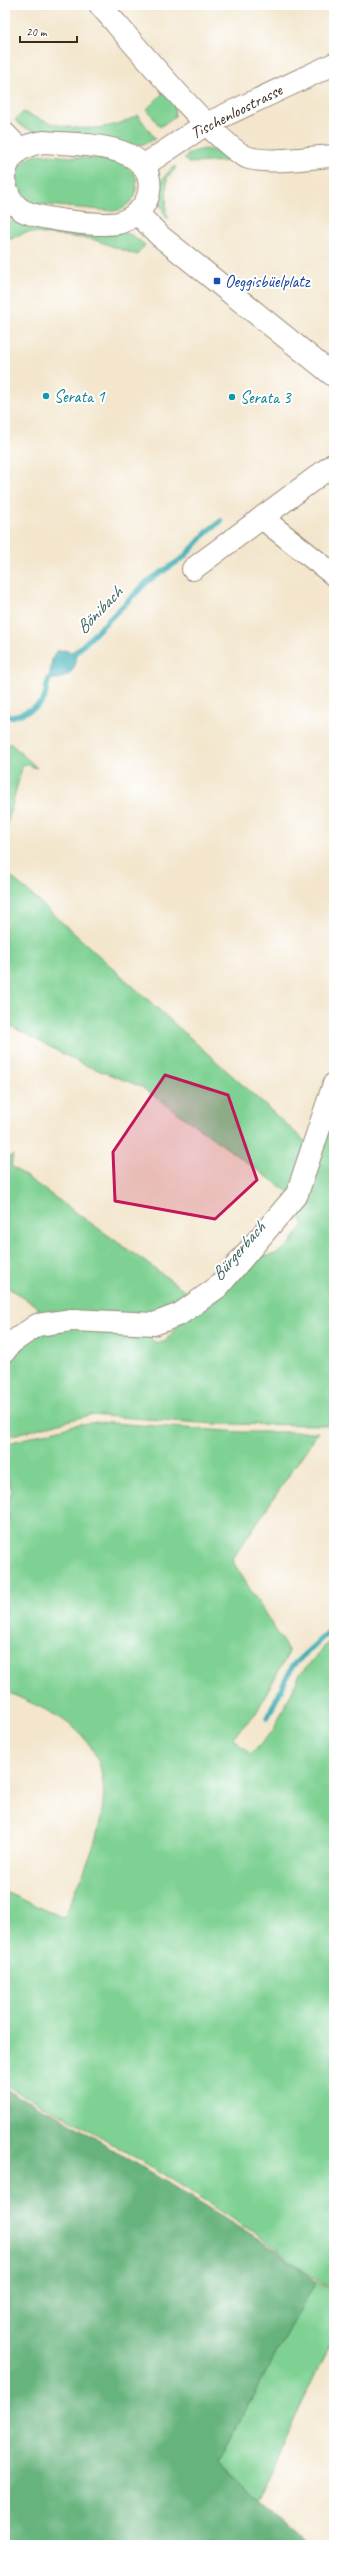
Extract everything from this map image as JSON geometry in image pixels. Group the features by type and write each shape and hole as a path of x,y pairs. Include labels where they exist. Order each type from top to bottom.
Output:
{"street":[{"path":"100,5 206,124 240,153 248,158 258,160 334,156"},
{"name":"Tischenloostrasse","path":"143,166 206,124 334,64"},
{"path":"12,142 44,142 118,150 134,157 143,166 149,179 149,192 136,214 118,223 101,224 45,218 30,214 12,212 5,184 12,156 12,142"},
{"path":"136,214 160,236 334,376"},
{"path":"193,569 334,464"},
{"path":"262,518 334,575"},
{"path":"5,1351 11,1343 37,1325 72,1320 154,1324 180,1314 218,1287 297,1194 334,1084"}],"highlighted area":[{"path":"165,1075 228,1095 257,1180 215,1219 115,1201 113,1152"}],"green space":[{"path":"162,88 174,103 175,116 160,127 147,109 162,94"},
{"path":"23,112 51,123 80,128 110,126 124,122 138,115 155,139 144,144 134,145 113,140 40,133 23,127 15,120"},
{"path":"205,149 218,152 234,161 188,163 184,158 192,152"},
{"path":"38,154 118,161 133,172 137,180 135,197 123,209 114,211 36,204 27,199 21,192 16,178 22,164 29,158"},
{"path":"175,166 176,168 167,178 166,212 169,217 167,219 160,204 158,191 163,179"},
{"path":"17,221 123,232 133,236 145,245 137,255 92,239 27,232 5,240 5,223"},
{"path":"10,743 37,768 23,764 5,832 5,748"},
{"path":"5,871 308,1144 291,1194 140,1086 82,1064 5,1023"},
{"path":"334,1106 334,1425 216,1424 90,1415 5,1437 5,1362 27,1341 54,1329 85,1327 147,1332 154,1342 165,1342 179,1323 257,1256 273,1255 285,1248 290,1243 304,1224 295,1211"},
{"path":"13,1155 11,1166 190,1294 167,1311 132,1318 36,1323 38,1307 5,1286 5,1160"},
{"path":"97,1422 241,1432 318,1432 232,1560 289,1652 256,1713 233,1737 250,1754 273,1731 300,1674 334,1636 334,2287 313,2277 256,2234 133,2156 70,2119 5,2086 5,1892 64,1918 96,1838 102,1810 103,1784 97,1759 82,1736 57,1716 5,1691 5,1530 9,1516 6,1508 12,1491 5,1473 5,1444 74,1425"},
{"path":"5,2090 56,2114 265,2243 316,2281 218,2460 256,2500 304,2545 5,2545"},
{"path":"316,2281 334,2289 334,2335 256,2500 218,2460"}],"water":[{"name":"Bönibach","path":"76,649 75,664 71,672 59,679 49,679 52,659 56,651 64,650 71,652"}],"waterway":[{"name":"Bönibach","path":"73,655 148,581 183,558 209,530 221,521"},
{"name":"Bönibach","path":"5,714 11,717 31,710 40,704 45,696 48,681 54,673"},
{"path":"267,1718 293,1665 334,1627"}],"place":[{"name":"Oeggisbüelplatz","path":"217,281"},
{"name":"Serata 1","path":"46,396"},
{"name":"Serata 3","path":"232,397"}],"water label":[{"name":"Bürgerbach","path":"238,1251"}]}
